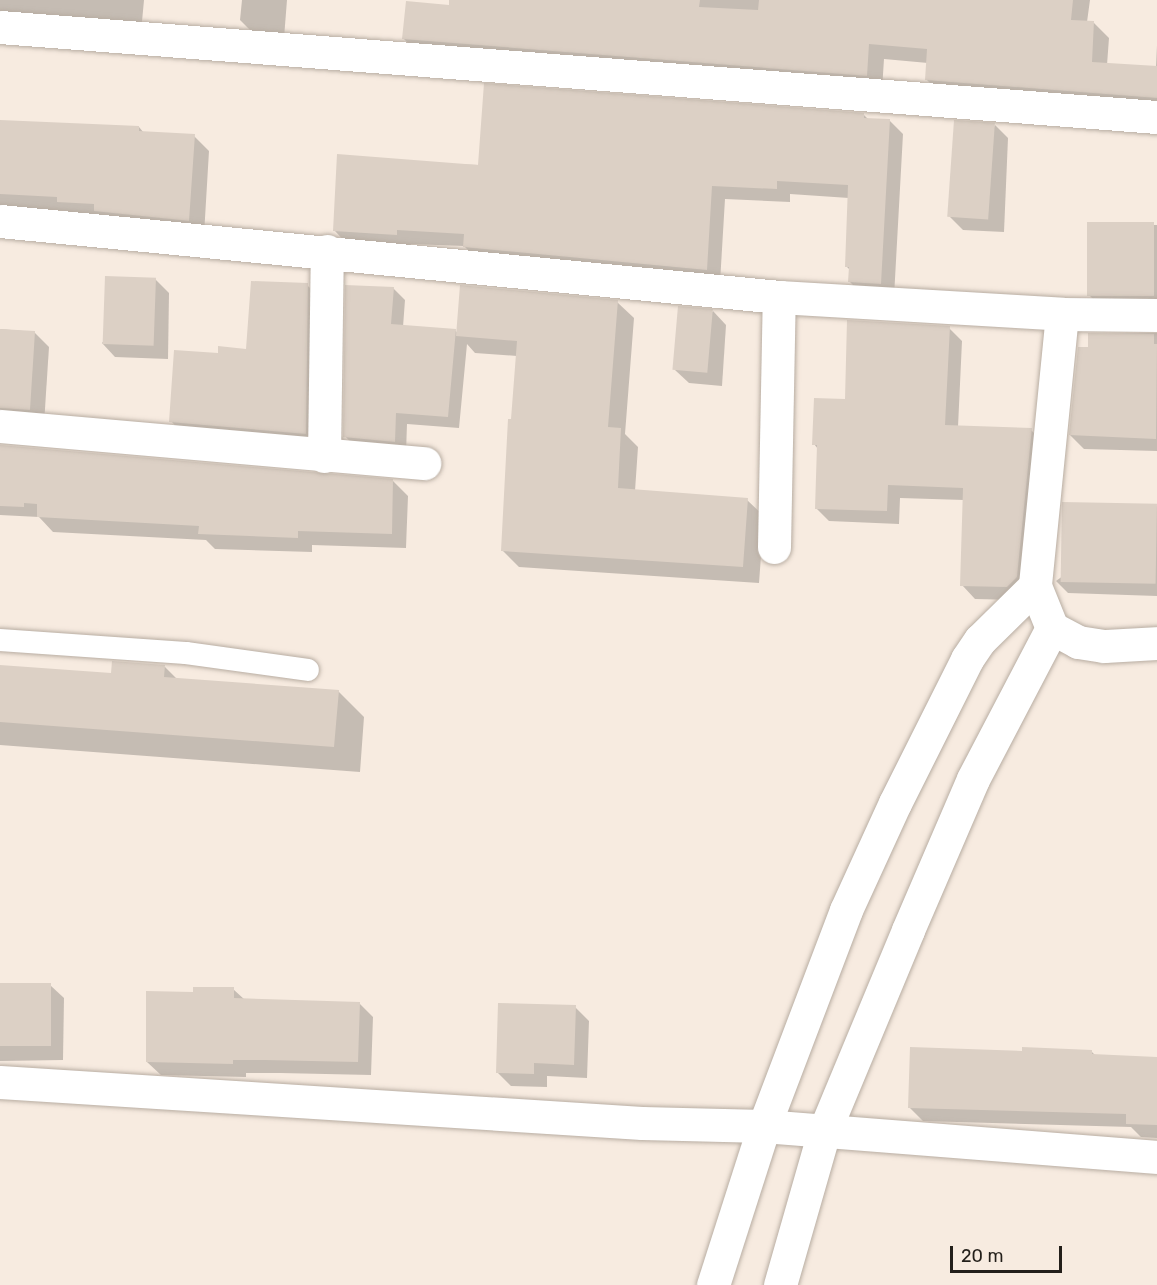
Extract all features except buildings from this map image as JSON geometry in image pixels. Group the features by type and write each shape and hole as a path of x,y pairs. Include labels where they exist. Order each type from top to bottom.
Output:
{"street":[{"path":"0,27 1157,117"},
{"path":"0,221 327,251 779,297 1062,314 1157,315"},
{"path":"324,456 327,251"},
{"path":"774,547 779,297"},
{"path":"1062,314 1035,586 1052,628 1078,642 1104,646 1157,644"},
{"path":"0,426 424,463"},
{"path":"713,1285 764,1126 846,910 931,729 980,640 1035,586"},
{"path":"780,1285 824,1132 973,779 1052,628"},
{"path":"0,1082 642,1124 764,1126 1157,1157"}],"lane":[{"path":"0,640 186,654 308,670"}]}
